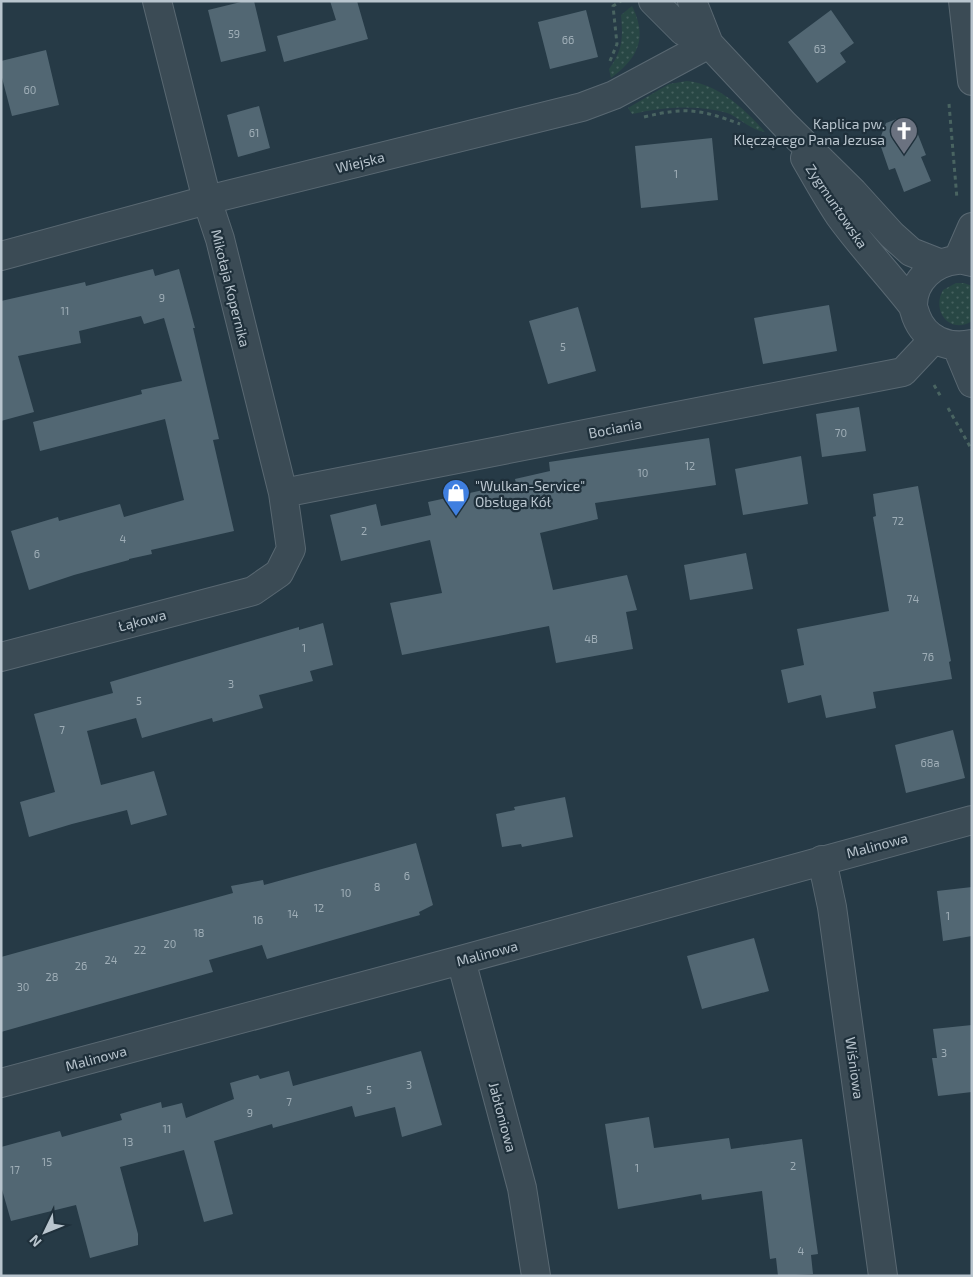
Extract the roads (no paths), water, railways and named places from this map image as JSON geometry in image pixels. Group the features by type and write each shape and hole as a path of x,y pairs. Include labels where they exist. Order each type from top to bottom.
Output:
{"street":[{"name":"Mikołaja Kopernika","path":"157,1 207,200 220,239 283,494 291,549 279,573"},
{"name":"Zygmuntowska","path":"653,1 683,31 709,44 785,125 853,192 892,235 911,252 956,262"},
{"name":"Zygmuntowska","path":"692,1 709,44"},
{"path":"963,1 972,81"},
{"name":"Wiejska","path":"1,256 207,200 582,107 614,95 709,44"},
{"name":"Zygmuntowska","path":"785,125 838,214 913,306 924,331 954,343 972,384"},
{"path":"913,306 915,292 928,271 956,262 972,227"},
{"name":"Bociania","path":"283,494 903,372 954,343"},
{"name":"Łąkowa","path":"1,657 253,591 279,573"},
{"name":"Malinowa","path":"1,1083 461,960 972,820"},
{"name":"Wiśniowa","path":"822,860 832,907 884,1276"},
{"name":"Jabłoniowa","path":"461,960 522,1188 536,1276"}],"place":[{"name":"Kaplica pw. Klęczącego Pana Jezusa","path":"904,155"},
{"name":"\"Wulkan-Service\" Obsługa Kół","path":"456,517"}]}
